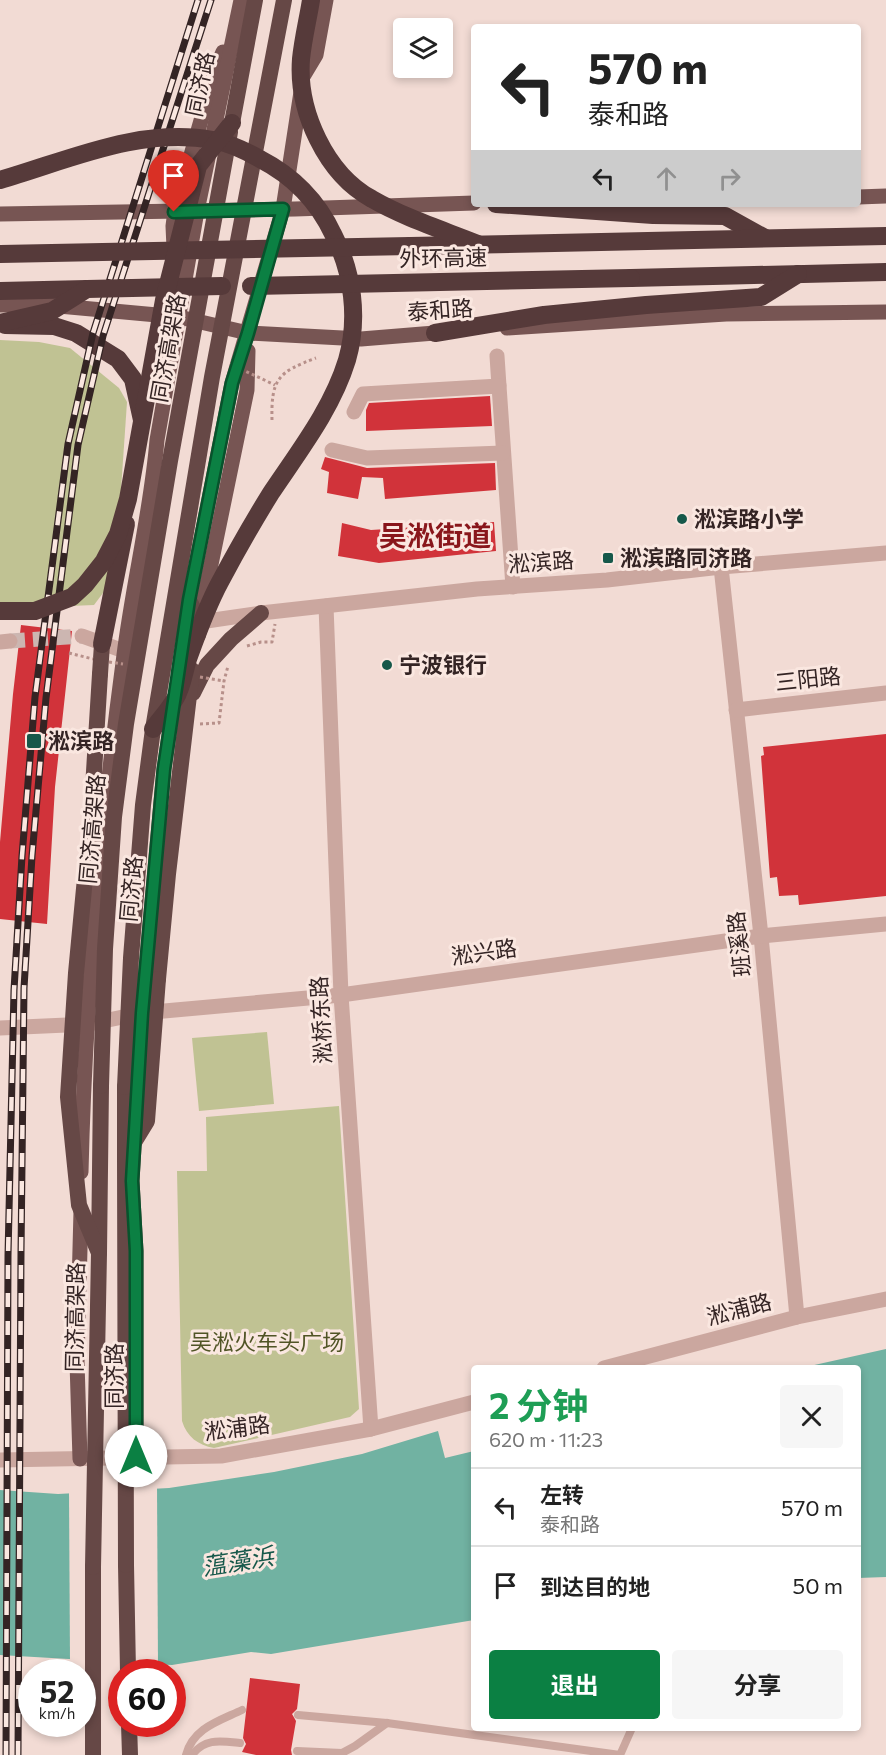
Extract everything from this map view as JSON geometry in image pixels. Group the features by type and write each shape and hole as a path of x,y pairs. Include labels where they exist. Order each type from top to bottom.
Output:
{"highway":[{"name":"同济高架路","path":"93,1755 93,1567 105,950 114,817 126,724 170,461 255,0"},
{"path":"128,1659 125,1088 131,958 143,805 153,729 210,389 284,0"},
{"path":"311,0 301,59 304,97 318,140 337,169 352,185 371,199 478,244"},
{"path":"0,611 35,611 72,597 104,561 118,534 128,499 164,300 198,166 232,123"},
{"path":"0,180 126,142 163,137 215,140 247,152 297,183 314,201 330,228 338,243 349,276 352,295 352,333 347,362 335,392 314,430 270,496 219,584 192,647 176,698 153,729"},
{"path":"539,207 653,215 725,216 766,238"},
{"name":"外环高速","path":"0,254 886,236"},
{"name":"外环高速","path":"0,291 886,272"},
{"path":"435,333 544,315 646,304 761,297 798,274"},
{"path":"0,324 52,311 87,289"},
{"path":"0,324 54,326 76,333 118,359 133,380 142,417 138,466 102,644 92,804 76,974 68,1097 79,1205 99,1253"},
{"path":"125,1157 147,1121 168,874 186,707 200,622 189,600"},
{"path":"186,707 207,665 231,639 269,612"},
{"path":"129,1737 130,1755"}],"main road":[{"name":"同济路","path":"80,1460 77,1362 82,1137 94,910 108,778 124,651 154,477 157,440 197,211 240,0"},
{"name":"同济路","path":"136,1456 136,1251 132,1181 142,1013 164,769 189,600 232,383 283,209 318,0"},
{"name":"同济路","path":"304,75 316,55 326,0"},
{"path":"179,317 172,226 174,212 216,68 235,25"},
{"path":"861,197 886,196"},
{"path":"0,214 174,212 471,203"},
{"name":"泰和路","path":"0,305 37,304 179,317 248,333 361,339 726,314 886,312"},
{"name":"同济路","path":"200,622 247,390 248,333"},
{"name":"同济路","path":"102,644 131,604"}],"street":[{"path":"497,356 513,587"},
{"path":"354,412 363,394 499,386"},
{"path":"332,450 366,458 503,453"},
{"name":"淞滨路","path":"200,622 269,612 513,587 886,553"},
{"name":"班溪路","path":"721,567 761,936 796,1317"},
{"name":"淞桥东路","path":"326,606 341,995 371,1429"},
{"path":"82,636 124,651"},
{"name":"三阳路","path":"736,710 886,693"},
{"name":"淞兴路","path":"0,1028 89,1024 142,1013 341,995 761,936 886,924"},
{"name":"淞浦路","path":"615,1365 796,1317 886,1299"},
{"name":"淞浦路","path":"0,1460 221,1456 371,1429 471,1403"}],"lane":[{"path":"186,1755 194,1735 242,1710"},
{"path":"298,1714 387,1723 620,1755 631,1731"},
{"path":"297,1751 342,1753 387,1723"},
{"path":"192,1755 200,1746 208,1742 240,1743"}],"path":[{"path":"272,420 272,395 275,385 292,367 316,358"},
{"path":"246,647 261,642 272,642 269,612"},
{"path":"198,724 219,723 226,669 230,663"}],"green space":[{"path":"0,340 39,342 70,348 119,388 127,402 115,577 94,605 0,609"},
{"path":"267,1032 274,1104 199,1111 192,1038"},
{"name":"吴淞火车头广场","path":"339,1106 359,1409 350,1417 214,1448 203,1445 190,1436 182,1421 177,1171 207,1171 206,1117"}],"water":[{"path":"886,1349 886,1577 861,1578 861,1365 814,1365"},
{"name":"蕰藻浜","path":"438,1431 445,1458 471,1452 471,1621 271,1654 251,1652 186,1663 186,1659 108,1659 108,1661 0,1655 0,1490 58,1494 169,1488 274,1472 362,1454"}],"pier":[{"path":"157,1485 158,1659 108,1659 108,1664 96,1663 96,1659 70,1659 69,1491"}],"building":[{"path":"490,396 492,426 366,431 366,410 369,403"},
{"path":"325,457 367,468 495,463 496,490 385,499 383,478 362,477 358,499 327,493 329,472 321,469"},
{"path":"494,522 496,551 379,563 338,556 342,523 371,530"},
{"name":"淞滨路","path":"21,625 72,631 55,787 47,924 0,919 0,842"},
{"path":"886,734 886,896 799,905 798,895 779,896 777,877 770,878 761,756 764,755 763,747"},
{"path":"250,1678 300,1684 297,1709 292,1714 296,1721 292,1755 256,1755 242,1752 246,1744 243,1738"}],"tunnel":[{"path":"10,641 82,636"}],"railway":[{"path":"6,1755 8,1256 14,990 35,697 68,444 93,333 198,0"},
{"path":"18,1755 24,988 32,856 46,698 78,445 103,336 211,0"}],"place":[{"name":"淞滨路小学","path":"682,519"},
{"name":"淞滨路同济路","path":"608,558"},
{"name":"宁波银行","path":"387,665"},
{"name":"淞滨路","path":"34,741"}],"district":[{"name":"吴淞街道","path":"435,536"}],"route":[{"path":"136,1456 136,1251 132,1181 142,1013 164,769 189,600 232,383 283,209 174,212"}]}
